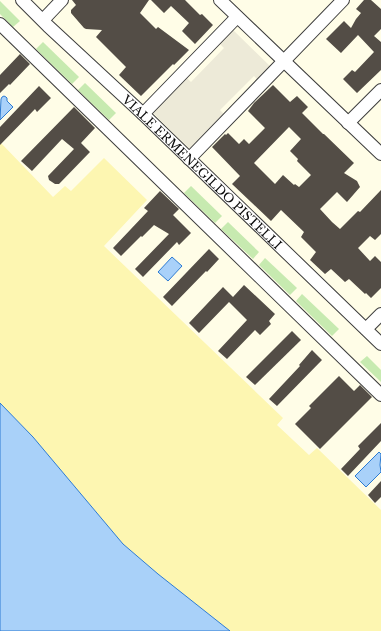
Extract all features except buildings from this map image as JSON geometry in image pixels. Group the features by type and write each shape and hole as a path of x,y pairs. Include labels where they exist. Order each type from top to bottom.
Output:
{"street":[{"name":"VIALE ERMENEGILDO PISTELLI","path":"22,0 381,344"},
{"path":"43,20 62,0"},
{"path":"220,0 381,154"},
{"path":"189,159 343,0"},
{"path":"142,114 237,17"},
{"path":"0,24 381,395"},
{"path":"348,123 381,90"},
{"path":"366,329 381,314"}],"green space":[{"path":"0,1 20,21 13,27 0,14"},
{"path":"43,42 79,77 72,84 36,49"},
{"path":"85,83 116,113 109,120 78,90"},
{"path":"191,186 222,216 215,223 184,193"},
{"path":"228,222 259,252 253,259 221,229"},
{"path":"265,258 297,288 290,295 259,265"},
{"path":"302,294 339,329 332,336 296,301"},
{"path":"367,356 381,370 381,382 360,362"}],"sand":[{"path":"0,142 53,197 65,186 71,191 104,158 147,200 104,246 283,418 277,425 309,455 317,448 381,510 381,631 230,631 123,544 33,437 0,403"}],"shaded area":[{"path":"232,29 272,68 259,81 254,76 220,110 226,116 192,151 152,112 186,77 191,82 224,48 219,43"}],"water":[{"path":"4,96 13,107 0,120 1,99"},
{"path":"172,257 182,266 168,281 158,272"},
{"path":"0,403 33,437 123,544 230,631 0,631"},
{"path":"379,452 381,454 381,472 366,487 355,476"}]}
